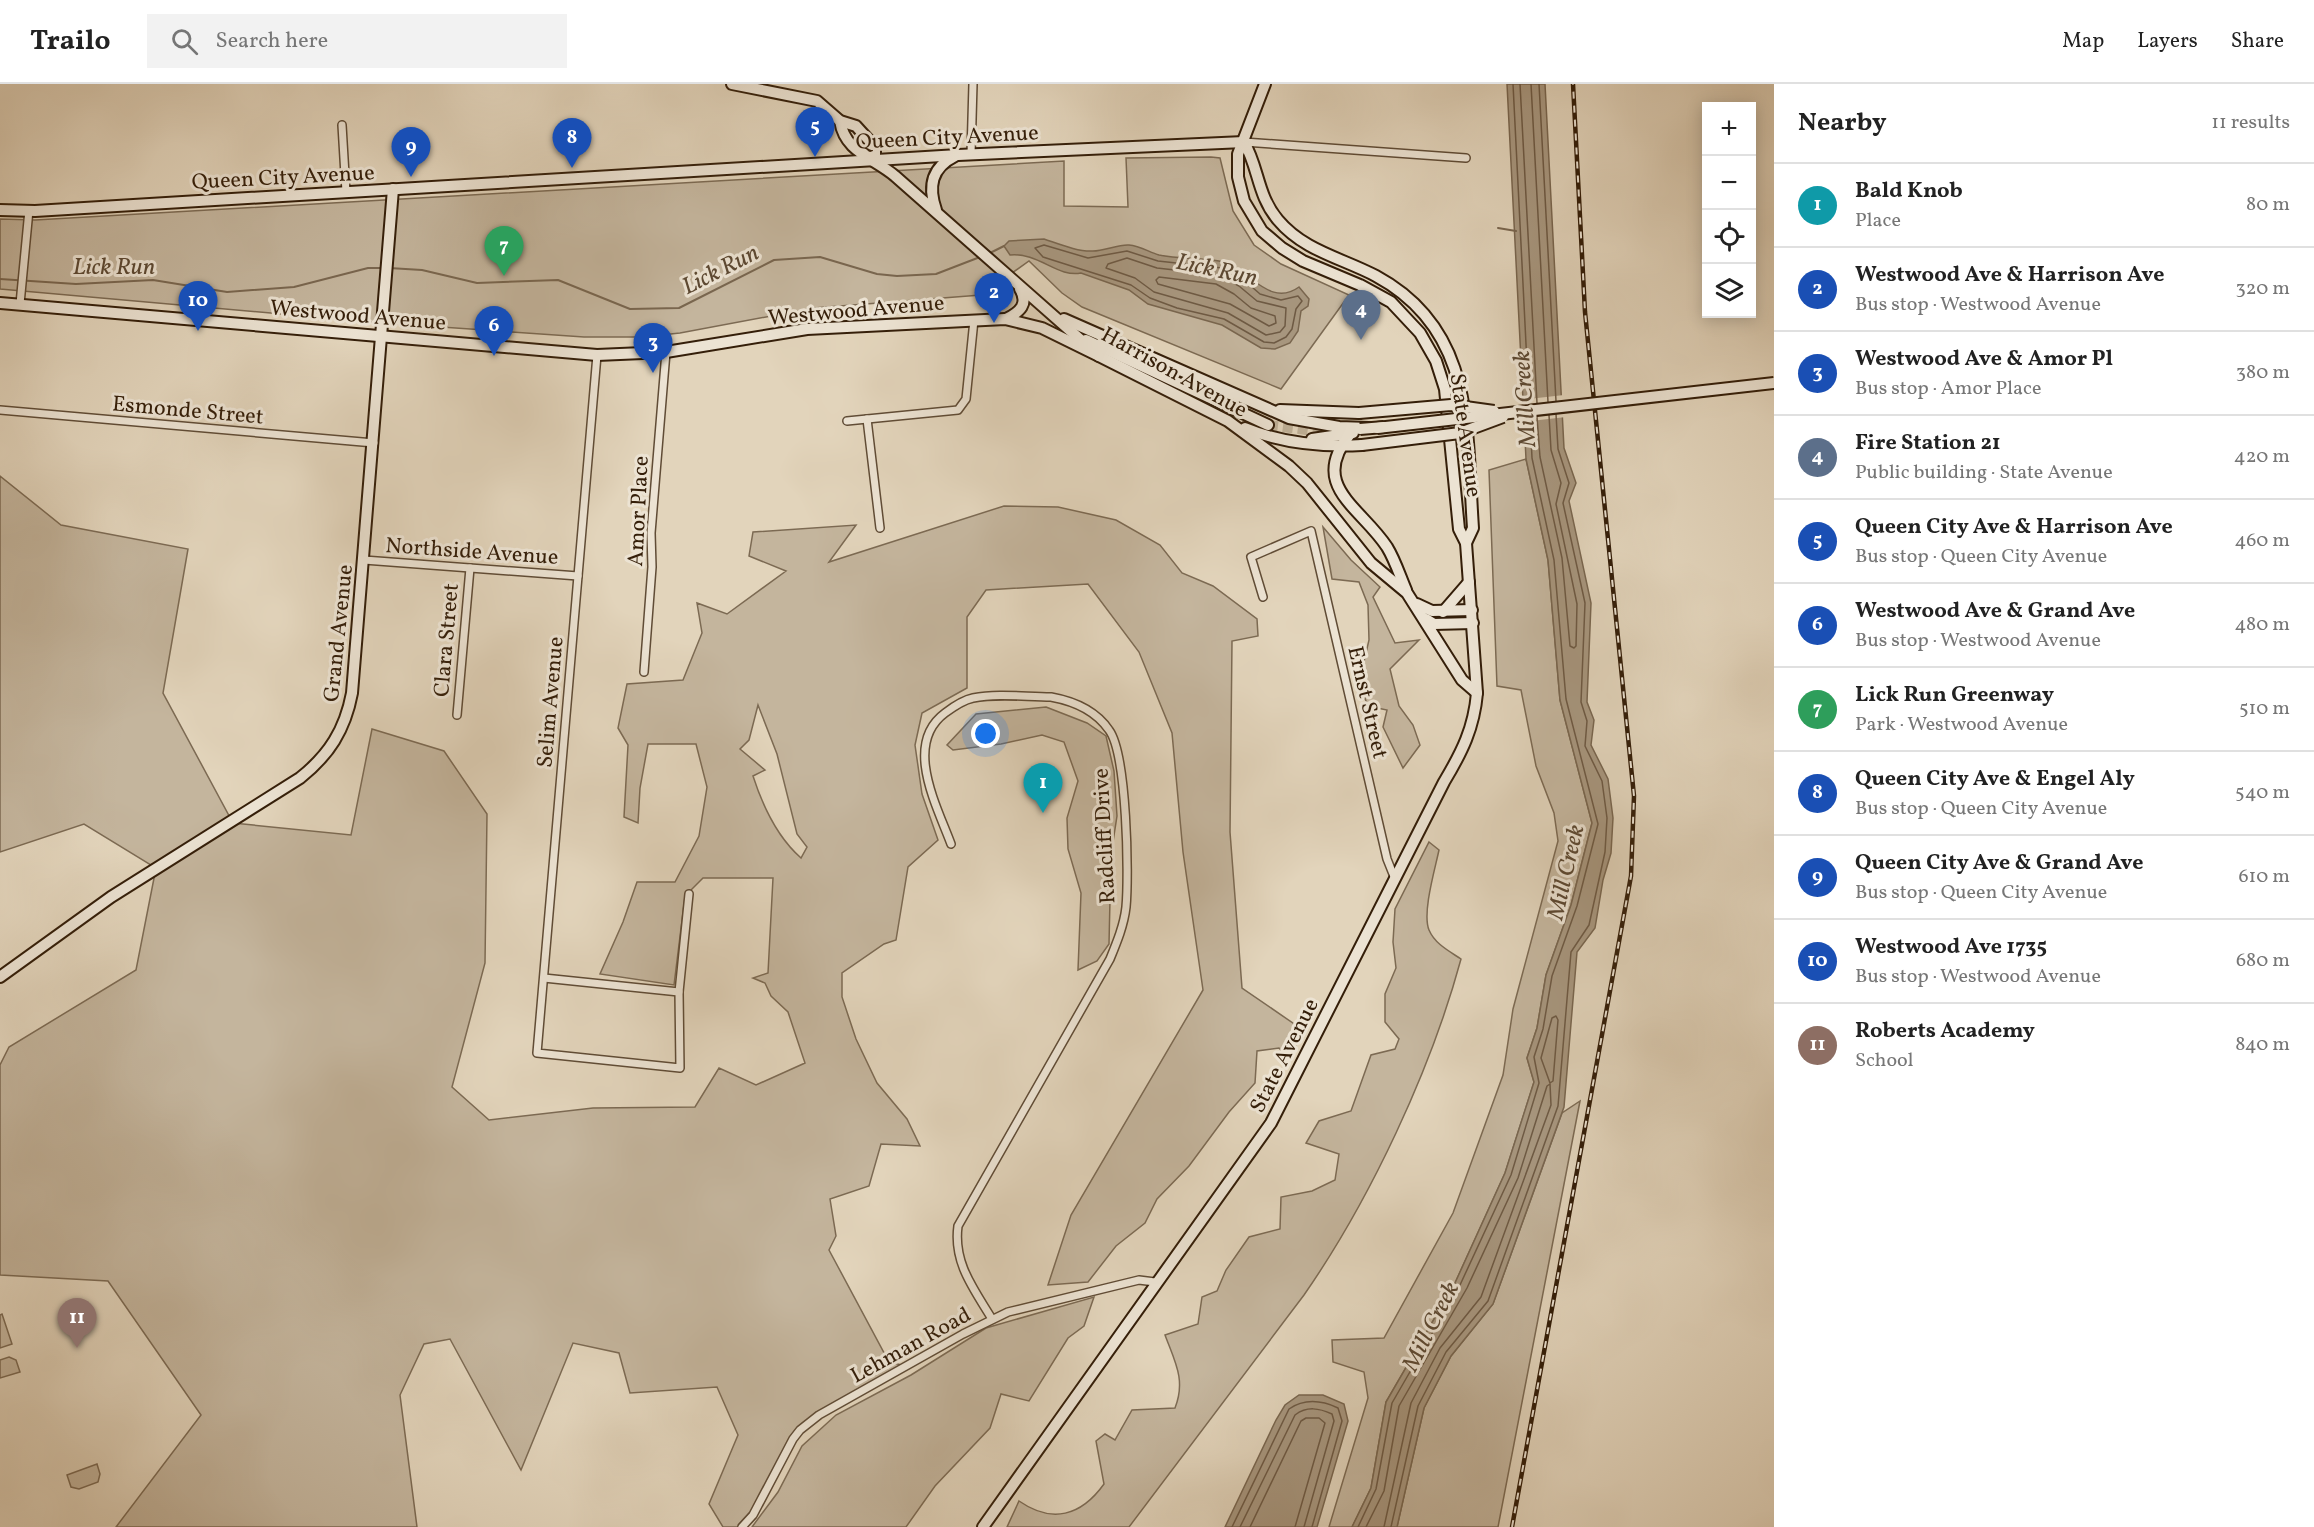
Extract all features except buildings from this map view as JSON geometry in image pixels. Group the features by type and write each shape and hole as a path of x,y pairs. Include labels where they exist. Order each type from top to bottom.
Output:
{"main road":[{"name":"Harrison Avenue","path":"732,84 809,98 823,105 840,121 856,126 875,147 875,160"},
{"path":"1244,142 1265,84"},
{"name":"Harrison Avenue","path":"840,121 843,136 855,150 875,160 937,212 1099,356 1228,421 1290,466 1307,483 1371,563 1417,604 1462,680 1477,693"},
{"name":"Queen City Avenue","path":"0,210 346,192 958,154 1244,142"},
{"name":"State Avenue","path":"1244,142 1251,154 1263,197 1286,230 1304,243 1373,275 1400,291 1421,309 1445,342 1459,376 1465,412 1473,528 1466,543"},
{"name":"State Avenue","path":"983,1527 1155,1282 1271,1123 1395,879 1466,746 1475,717 1477,693 1466,543 1459,529 1445,389 1436,362 1413,322 1391,302 1360,285 1303,261 1262,231 1248,211 1240,189 1238,154 1244,142"},
{"path":"937,212 932,195 932,178 940,166 958,154"},
{"name":"Grand Avenue","path":"0,977 111,897 300,778 324,756 343,728 350,706 364,560 393,189"},
{"path":"1005,319 1017,314 1023,307 1024,297 1019,287"},
{"name":"Westwood Avenue","path":"0,303 597,355 666,352 807,329 1005,319 1039,327 1099,356"},
{"path":"1055,315 1165,361 1275,411 1307,422 1377,428"},
{"path":"1077,335 1268,425"},
{"path":"1288,440 1685,392 1774,384"},
{"path":"1407,593 1387,547 1341,493 1334,479 1333,470 1340,446 1355,432 1774,384"},
{"path":"1275,411 1359,413 1450,405 1515,414"},
{"path":"1228,421 1276,438 1340,446 1460,433 1515,414"},
{"path":"1443,612 1469,582"},
{"path":"1417,604 1432,611 1472,610"},
{"path":"1426,618 1434,624 1473,623"}],"street":[{"path":"971,154 973,84"},
{"path":"342,125 346,192"},
{"name":"Queen City Avenue","path":"1244,142 1466,158"},
{"path":"20,304 29,210"},
{"path":"847,421 954,411 961,407 966,399 974,320"},
{"name":"Amor Place","path":"644,672 652,567 651,533 666,352"},
{"name":"Selim Avenue","path":"597,355 537,1053 680,1068 679,992"},
{"name":"Esmonde Street","path":"0,410 374,443"},
{"path":"867,419 880,528"},
{"name":"Ernst Street","path":"1263,597 1251,557 1311,531 1388,859 1395,879"},
{"name":"Northside Avenue","path":"364,560 578,576"},
{"name":"Clara Street","path":"457,715 470,568"},
{"name":"Radcliff Drive","path":"951,844 932,794 924,760 929,732 937,719 947,711 973,698 1051,697 1064,699 1087,710 1110,731 1117,752 1124,794 1126,904 1121,928 1110,959 958,1226 957,1251 960,1263 992,1319"},
{"path":"544,978 679,992 689,894"},
{"name":"Lehman Road","path":"742,1527 753,1515 793,1439 809,1422 992,1319 1039,1302 1139,1280 1155,1282"}],"shaded area":[{"path":"1126,158 1220,158 1233,211 1254,245 1281,264 1349,295 1281,389 1082,307 1062,293 1029,261 981,295 814,308 680,333 642,337 584,337 383,323 0,289 0,219 35,220 1064,161 1064,206 1128,207"},
{"path":"1526,459 1548,560 1560,700 1592,823 1571,905 1546,975 1537,1028 1527,1058 1534,1082 1505,1173 1455,1283 1386,1402 1371,1488 1352,1527 1329,1527 1368,1398 1364,1372 1333,1362 1332,1340 1384,1338 1453,1213 1503,1075 1513,1009 1558,841 1554,813 1536,766 1521,690 1497,686 1489,470"},
{"path":"0,476 61,525 188,549 163,693 233,823 351,835 372,729 444,751 487,814 485,963 452,1087 489,1120 593,1108 695,1107 719,1068 756,1085 805,1063 788,1012 771,996 765,983 753,978 768,973 773,878 703,878 685,896 674,985 600,974 623,922 637,882 675,882 699,836 707,787 696,744 648,744 640,788 638,823 624,817 628,745 618,728 627,684 683,680 702,633 697,603 727,614 786,571 749,556 753,532 856,525 829,562 1004,506 1058,507 1116,520 1160,545 1182,573 1213,586 1257,619 1258,636 1232,641 1230,832 1242,988 1303,1030 1289,1059 1279,1048 1257,1051 1255,1083 1229,1112 1189,1166 1157,1199 1145,1223 1116,1246 1088,1282 1048,1285 1071,1215 1203,990 1183,852 1172,733 1139,652 1088,584 986,590 967,617 967,688 922,713 915,745 922,794 938,840 908,867 896,940 884,944 842,973 842,997 856,1039 877,1083 907,1119 920,1146 881,1144 869,1186 830,1199 836,1236 829,1250 889,1362 906,1366 800,1430 742,1527 723,1527 709,1504 738,1435 717,1387 630,1393 619,1353 573,1343 521,1470 450,1339 424,1344 400,1395 417,1527 116,1527 201,1415 108,1281 0,1275 0,1065 9,1047 136,970 156,868 84,824 0,852","holes":["758,705 777,754 797,834 807,847 801,858 778,831 761,799 753,776 765,770 740,749 749,740"]},
{"path":"1323,527 1351,560 1380,587 1373,597 1395,643 1419,640 1390,669 1399,706 1413,725 1420,745 1403,768 1383,727 1387,710 1368,706 1359,683 1369,640 1368,605 1359,582 1332,579"},
{"path":"1046,707 1087,723 1106,736 1114,771 1117,816 1111,855 1109,944 1097,961 1078,970 1081,893 1068,849 1067,818 1078,781 1064,742 1042,735 1001,744 953,750 947,745 976,714"},
{"path":"1429,842 1439,850 1428,902 1429,930 1439,943 1461,959 1416,1089 1375,1176 1328,1258 1304,1295 1129,1527 1007,1527 1019,1501 1043,1513 1054,1514 1076,1510 1095,1495 1104,1484 1096,1441 1105,1434 1115,1440 1132,1410 1175,1408 1179,1389 1178,1371 1165,1335 1198,1324 1202,1297 1217,1291 1226,1270 1249,1237 1280,1229 1281,1197 1312,1191 1335,1180 1339,1154 1306,1143 1319,1121 1351,1111 1371,1055 1395,1049 1399,1039 1385,1022 1385,994 1396,968 1393,942 1395,909"},
{"path":"1580,1101 1498,1527 1397,1527 1424,1408 1451,1356 1493,1304 1562,1113"},
{"path":"1094,1297 1084,1326 1068,1338 1029,1401 1001,1394 990,1428 935,1486 906,1527 752,1527 778,1492 802,1446 836,1415 911,1375 986,1328"},
{"path":"2,1314 12,1344 0,1348 0,1315"},
{"path":"9,1357 16,1360 20,1372 0,1378 0,1360"},
{"path":"97,1464 100,1474 98,1482 79,1489 71,1487 67,1475"}],"water":[{"name":"Mill Creek","path":"1507,84 1545,84 1564,448 1576,483 1569,501 1591,603 1587,702 1594,720 1591,745 1608,779 1613,818 1611,853 1603,880 1595,928 1577,952 1564,1107 1493,1304 1451,1356 1424,1408 1397,1527 1352,1527 1371,1488 1386,1402 1455,1283 1505,1173 1534,1082 1527,1058 1537,1028 1546,975 1571,905 1592,823 1560,700 1548,560 1526,459"},
{"path":"1044,239 1087,251 1129,245 1159,255 1219,261 1230,265 1268,290 1278,293 1299,287 1309,299 1308,306 1301,311 1298,331 1290,343 1275,349 1261,348 1222,325 1148,304 1129,290 1081,273 1064,272 1030,257 1010,255 1004,246 1009,241"},
{"path":"1299,1395 1323,1395 1344,1404 1348,1421 1317,1527 1225,1527 1276,1420 1285,1405"}],"pier":[{"path":"1564,395 1566,417 1521,422 1520,400"}],"waterway":[{"name":"Lick Run","path":"1498,228 1516,231"},
{"name":"Lick Run","path":"988,254 1004,246"},
{"name":"Lick Run","path":"389,268 422,270 477,283 558,280 630,309 679,308 774,260 820,257 877,274 897,276 936,274 980,257"},
{"name":"Lick Run","path":"0,279 76,284 153,280 227,292 294,287 368,268 383,268"}],"tunnel":[{"path":"1268,425 1314,431 1342,430"}],"railway":[{"path":"1512,1527 1631,876 1634,796 1585,312 1573,84"}],"place":[{"name":"Queen City Ave & Harrison Ave","path":"815,157"},
{"name":"Queen City Ave & Engel Aly","path":"572,168"},
{"name":"Queen City Ave & Grand Ave","path":"411,177"},
{"name":"Lick Run Greenway","path":"504,276"},
{"name":"Westwood Ave & Harrison Ave","path":"994,323"},
{"name":"Westwood Ave 1735","path":"198,331"},
{"name":"Fire Station 21","path":"1361,340"},
{"name":"Westwood Ave & Grand Ave","path":"494,356"},
{"name":"Westwood Ave & Amor Pl","path":"653,373"},
{"name":"Bald Knob","path":"1043,813"},
{"name":"Roberts Academy","path":"77,1348"}]}
